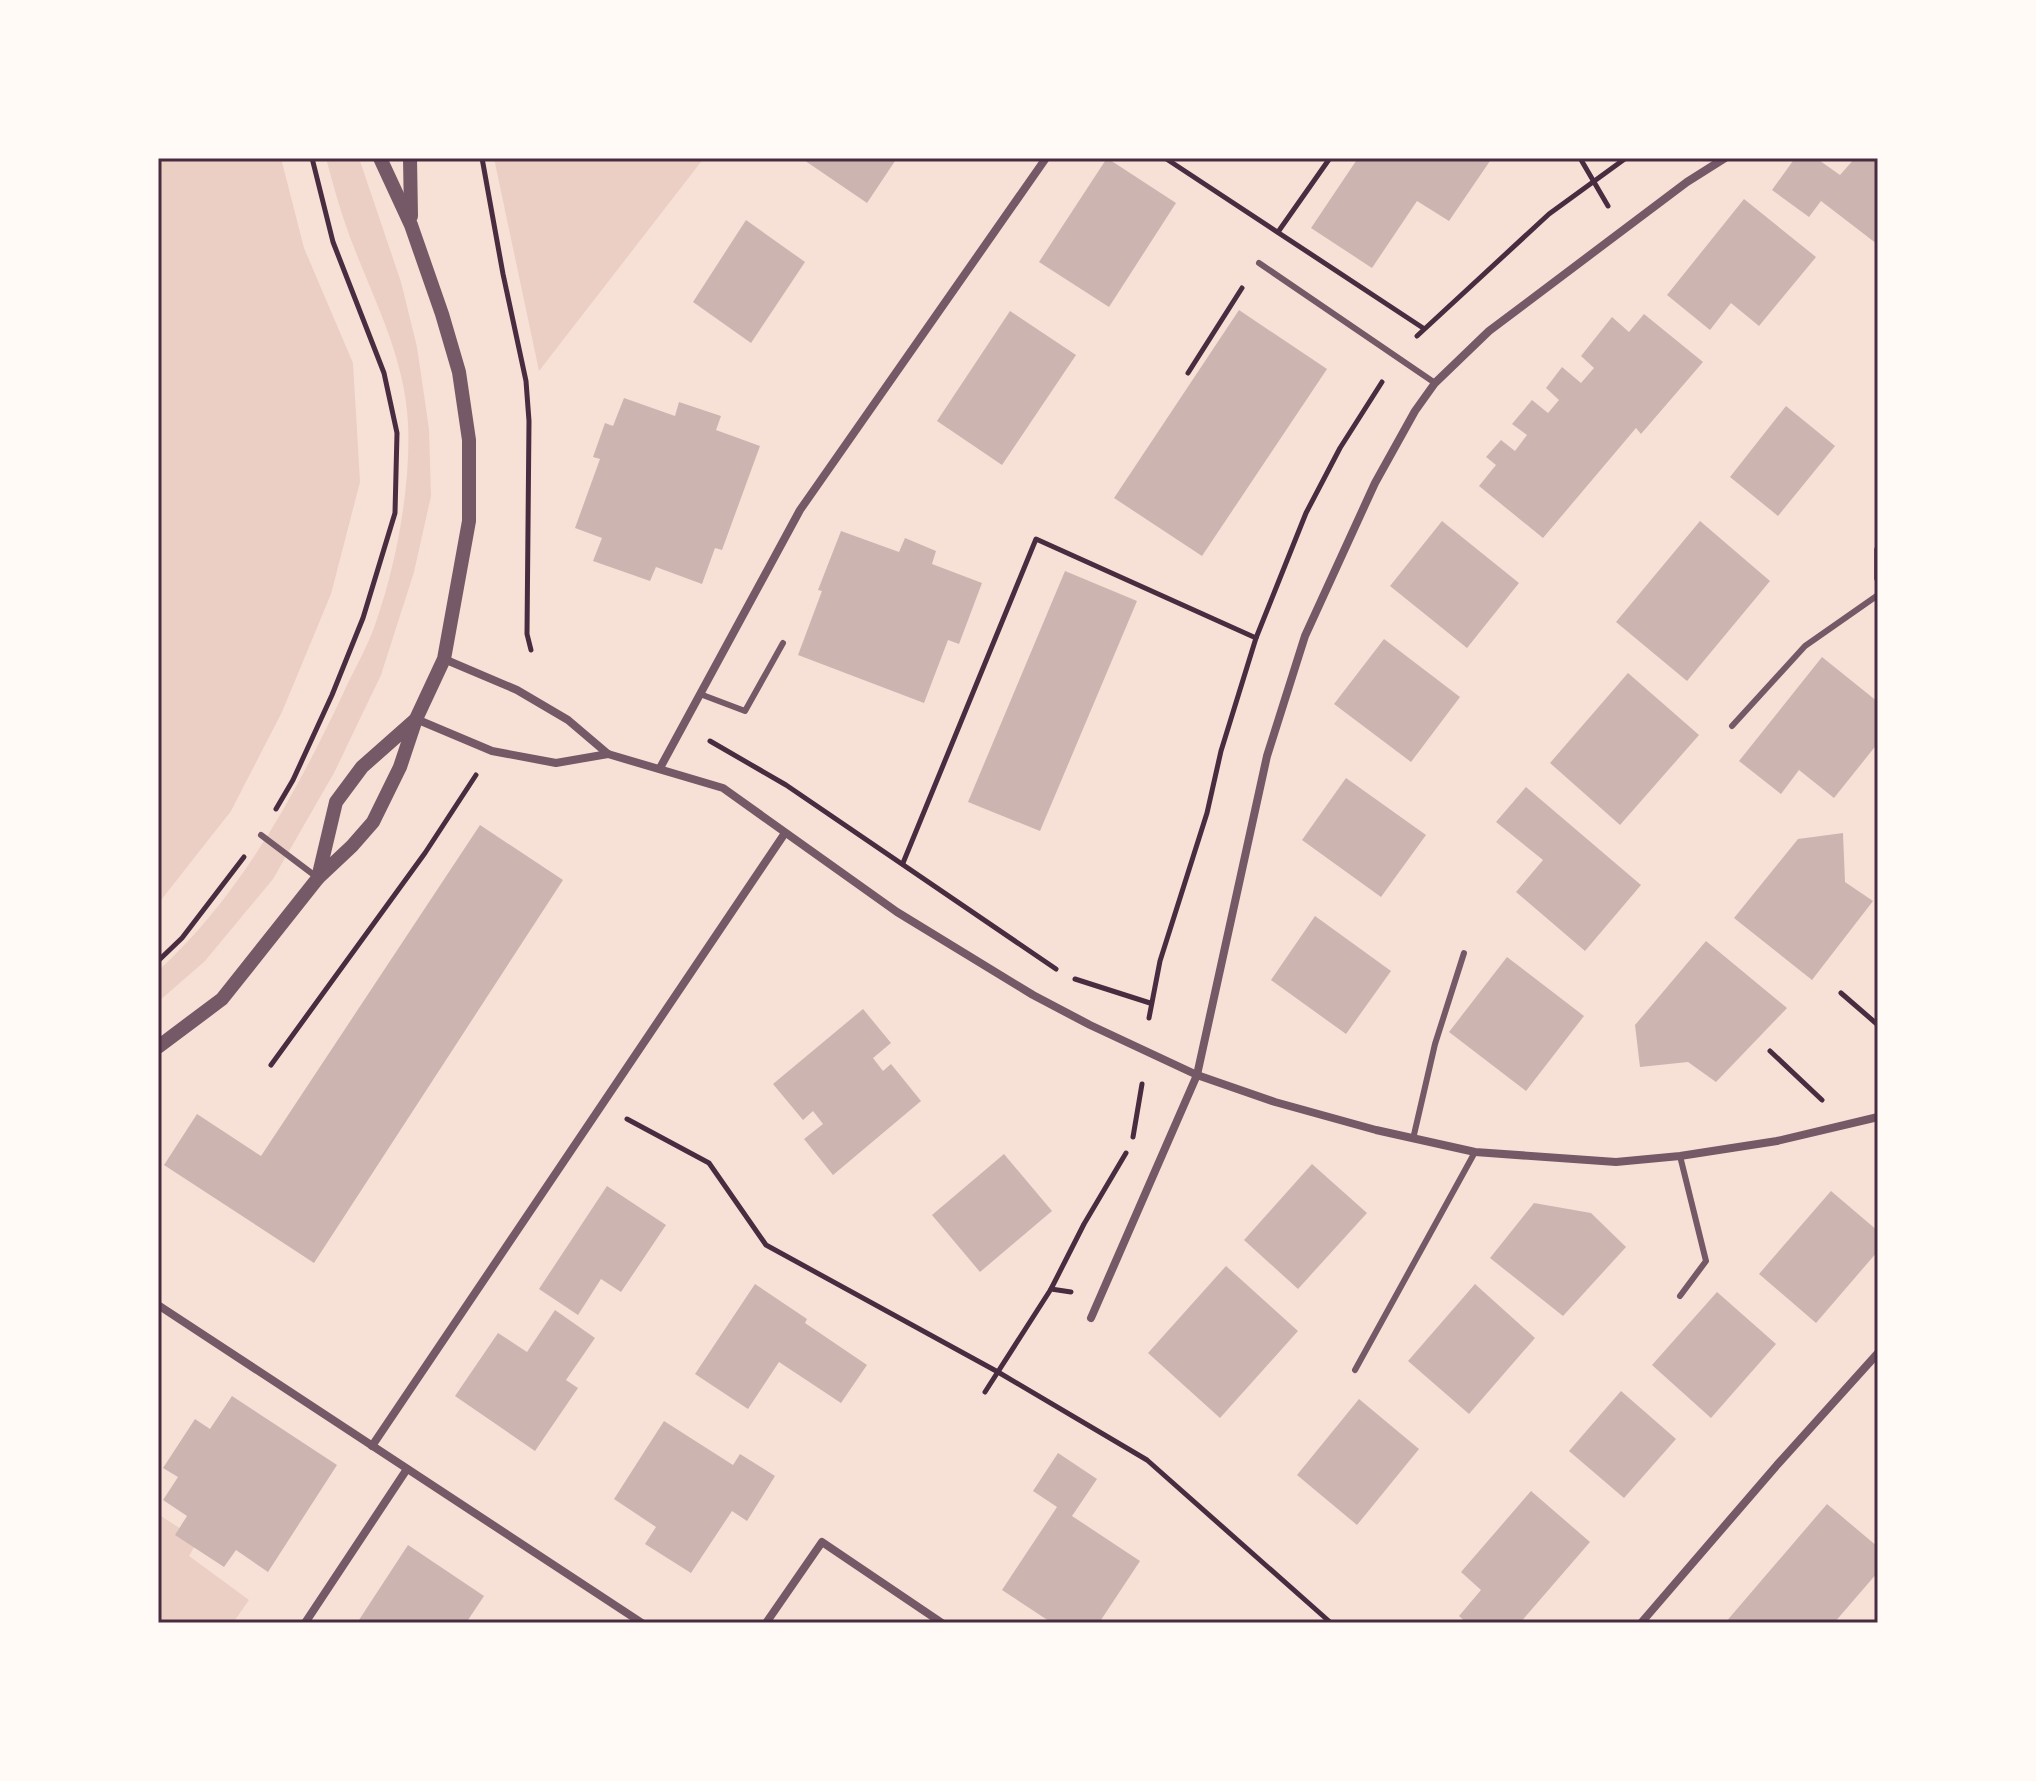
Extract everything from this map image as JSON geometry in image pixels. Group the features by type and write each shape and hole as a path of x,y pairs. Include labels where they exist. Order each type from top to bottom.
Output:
{"street":[{"path":"158,1047 222,999 318,878 373,822 400,767 416,719 444,659 469,521 469,440 459,372 442,314 411,225 380,158"},
{"path":"410,158 411,225"},
{"path":"660,768 800,510 1046,158"},
{"path":"1091,1318 1197,1075 1267,756 1305,636 1375,483 1415,411 1435,383 1489,331 1687,182 1725,158"},
{"path":"1878,550 1878,578"},
{"path":"444,659 517,690 568,720 608,754"},
{"path":"416,719 492,751 556,763 608,754 723,788 897,912 1033,995 1197,1075 1275,1102 1413,1139 1475,1152 1616,1162 1777,1141 1878,1117"},
{"path":"318,878 336,802 362,767 416,719"},
{"path":"372,1446 785,833"},
{"path":"158,1305 642,1623"},
{"path":"1641,1623 1878,1353"},
{"path":"305,1623 407,1469"},
{"path":"766,1623 822,1542 942,1623"}],"lane":[{"path":"1259,263 1435,383"},
{"path":"1732,726 1805,646 1878,595"},
{"path":"700,694 745,711 783,643"},
{"path":"261,835 318,878"},
{"path":"1413,1139 1435,1044 1464,953"},
{"path":"1355,1370 1475,1152"},
{"path":"1680,1156 1706,1261 1680,1296"}],"path":[{"path":"158,961 182,938 261,835 293,780 363,618 395,513 397,433 384,373 333,242 312,158"},
{"path":"482,158 526,381 529,421 527,634 531,650"},
{"path":"1165,158 1423,328"},
{"path":"1278,232 1330,158"},
{"path":"1580,158 1622,230"},
{"path":"985,1392 1051,1289 1084,1224 1133,1141 1147,1051 1150,1003 1160,961 1207,813 1221,751 1256,638 1306,513 1340,448 1397,358 1423,328 1549,214 1626,158"},
{"path":"1188,373 1259,263"},
{"path":"903,863 1036,539 1256,638"},
{"path":"684,727 786,785 1067,977 1150,1003"},
{"path":"271,1065 425,853 477,774"},
{"path":"1841,993 1878,1025"},
{"path":"1770,1051 1849,1125"},
{"path":"602,1105 709,1163 766,1245 998,1372 1147,1460 1331,1623"},
{"path":"1051,1289 1100,1297"}],"shaded area":[{"path":"158,158 281,158 304,248 353,363 360,482 331,594 282,712 231,811 158,904"},
{"path":"326,158 359,158 401,282 417,347 429,429 431,496 414,572 381,675 334,773 273,879 205,961 158,1002 158,971 188,942 240,877 305,770 370,638 396,548 407,471 406,400 389,334 347,227"},
{"path":"494,158 704,158 539,371 495,163"},
{"path":"158,1514 198,1540 189,1556 249,1600 233,1623 158,1623"}],"building":[{"path":"801,158 897,158 867,203"},
{"path":"1107,158 1176,203 1109,307 1039,262"},
{"path":"1352,158 1492,158 1449,221 1417,201 1372,268 1311,228 1356,161"},
{"path":"1795,158 1816,158 1840,175 1855,158 1878,158 1877,244 1821,201 1809,217 1772,190"},
{"path":"1744,199 1816,257 1759,326 1731,303 1710,330 1667,295"},
{"path":"746,220 805,262 751,343 693,302"},
{"path":"1239,310 1327,369 1202,556 1114,498"},
{"path":"1010,311 1076,355 1002,465 937,421"},
{"path":"1644,314 1703,362 1641,434 1636,428 1543,538 1479,486 1496,465 1486,457 1501,440 1515,451 1527,435 1512,424 1532,400 1548,413 1559,400 1546,388 1562,367 1581,383 1594,368 1581,356 1612,317 1629,332"},
{"path":"624,398 675,416 679,402 721,416 716,430 760,446 722,550 715,548 702,584 656,567 650,581 593,561 602,538 575,528 600,459 593,457 605,423 613,426"},
{"path":"1786,406 1835,446 1778,516 1730,477"},
{"path":"1442,521 1519,583 1467,648 1390,586"},
{"path":"1700,521 1770,581 1687,681 1616,622"},
{"path":"841,531 899,552 905,538 936,551 932,564 982,583 959,644 948,640 924,703 798,655 822,591 818,590"},
{"path":"1065,571 1137,601 1040,831 968,802"},
{"path":"1384,639 1460,697 1411,762 1334,704"},
{"path":"1822,657 1878,702 1878,743 1834,798 1799,770 1781,794 1739,761"},
{"path":"1628,673 1699,735 1620,825 1550,763"},
{"path":"1346,778 1426,835 1381,897 1302,840"},
{"path":"1526,787 1641,885 1585,951 1516,892 1543,860 1496,822"},
{"path":"480,825 563,880 314,1263 164,1165 197,1114 261,1156"},
{"path":"1843,833 1845,882 1873,901 1812,980 1734,918 1798,839"},
{"path":"1315,916 1391,971 1346,1034 1271,980"},
{"path":"1706,941 1787,1008 1716,1082 1688,1062 1640,1067 1635,1025"},
{"path":"1507,957 1584,1016 1526,1091 1449,1032"},
{"path":"863,1009 891,1043 873,1058 883,1071 891,1064 921,1101 833,1175 804,1139 823,1124 813,1111 803,1120 773,1084"},
{"path":"1004,1154 1052,1211 980,1272 932,1215"},
{"path":"1312,1164 1367,1213 1298,1289 1244,1240"},
{"path":"607,1186 666,1225 621,1292 601,1279 578,1315 539,1289"},
{"path":"1831,1191 1878,1231 1878,1251 1816,1323 1759,1274"},
{"path":"1534,1203 1591,1213 1626,1247 1563,1316 1490,1258"},
{"path":"1226,1266 1298,1331 1220,1418 1148,1353"},
{"path":"755,1284 867,1365 841,1403 779,1362 748,1409 695,1374"},
{"path":"1475,1284 1535,1338 1469,1414 1408,1361"},
{"path":"1717,1292 1776,1344 1711,1418 1652,1365"},
{"path":"555,1310 595,1338 566,1380 578,1388 535,1451 455,1396 498,1333 527,1352"},
{"path":"1621,1391 1676,1439 1624,1498 1569,1451"},
{"path":"232,1396 337,1465 268,1572 236,1550 224,1567 175,1535 187,1516 163,1500 178,1477 163,1468 195,1419 210,1429"},
{"path":"1359,1399 1419,1449 1357,1525 1297,1475"},
{"path":"664,1421 733,1465 740,1454 775,1476 747,1521 732,1511 691,1573 645,1544 656,1527 614,1499"},
{"path":"1058,1453 1097,1479 1072,1516 1140,1561 1099,1623 1052,1623 1002,1590 1057,1507 1033,1491"},
{"path":"1531,1491 1590,1542 1520,1623 1467,1623 1459,1616 1481,1590 1461,1572"},
{"path":"1827,1504 1878,1547 1878,1572 1834,1623 1725,1623"},
{"path":"408,1545 484,1596 466,1623 357,1623"}]}
